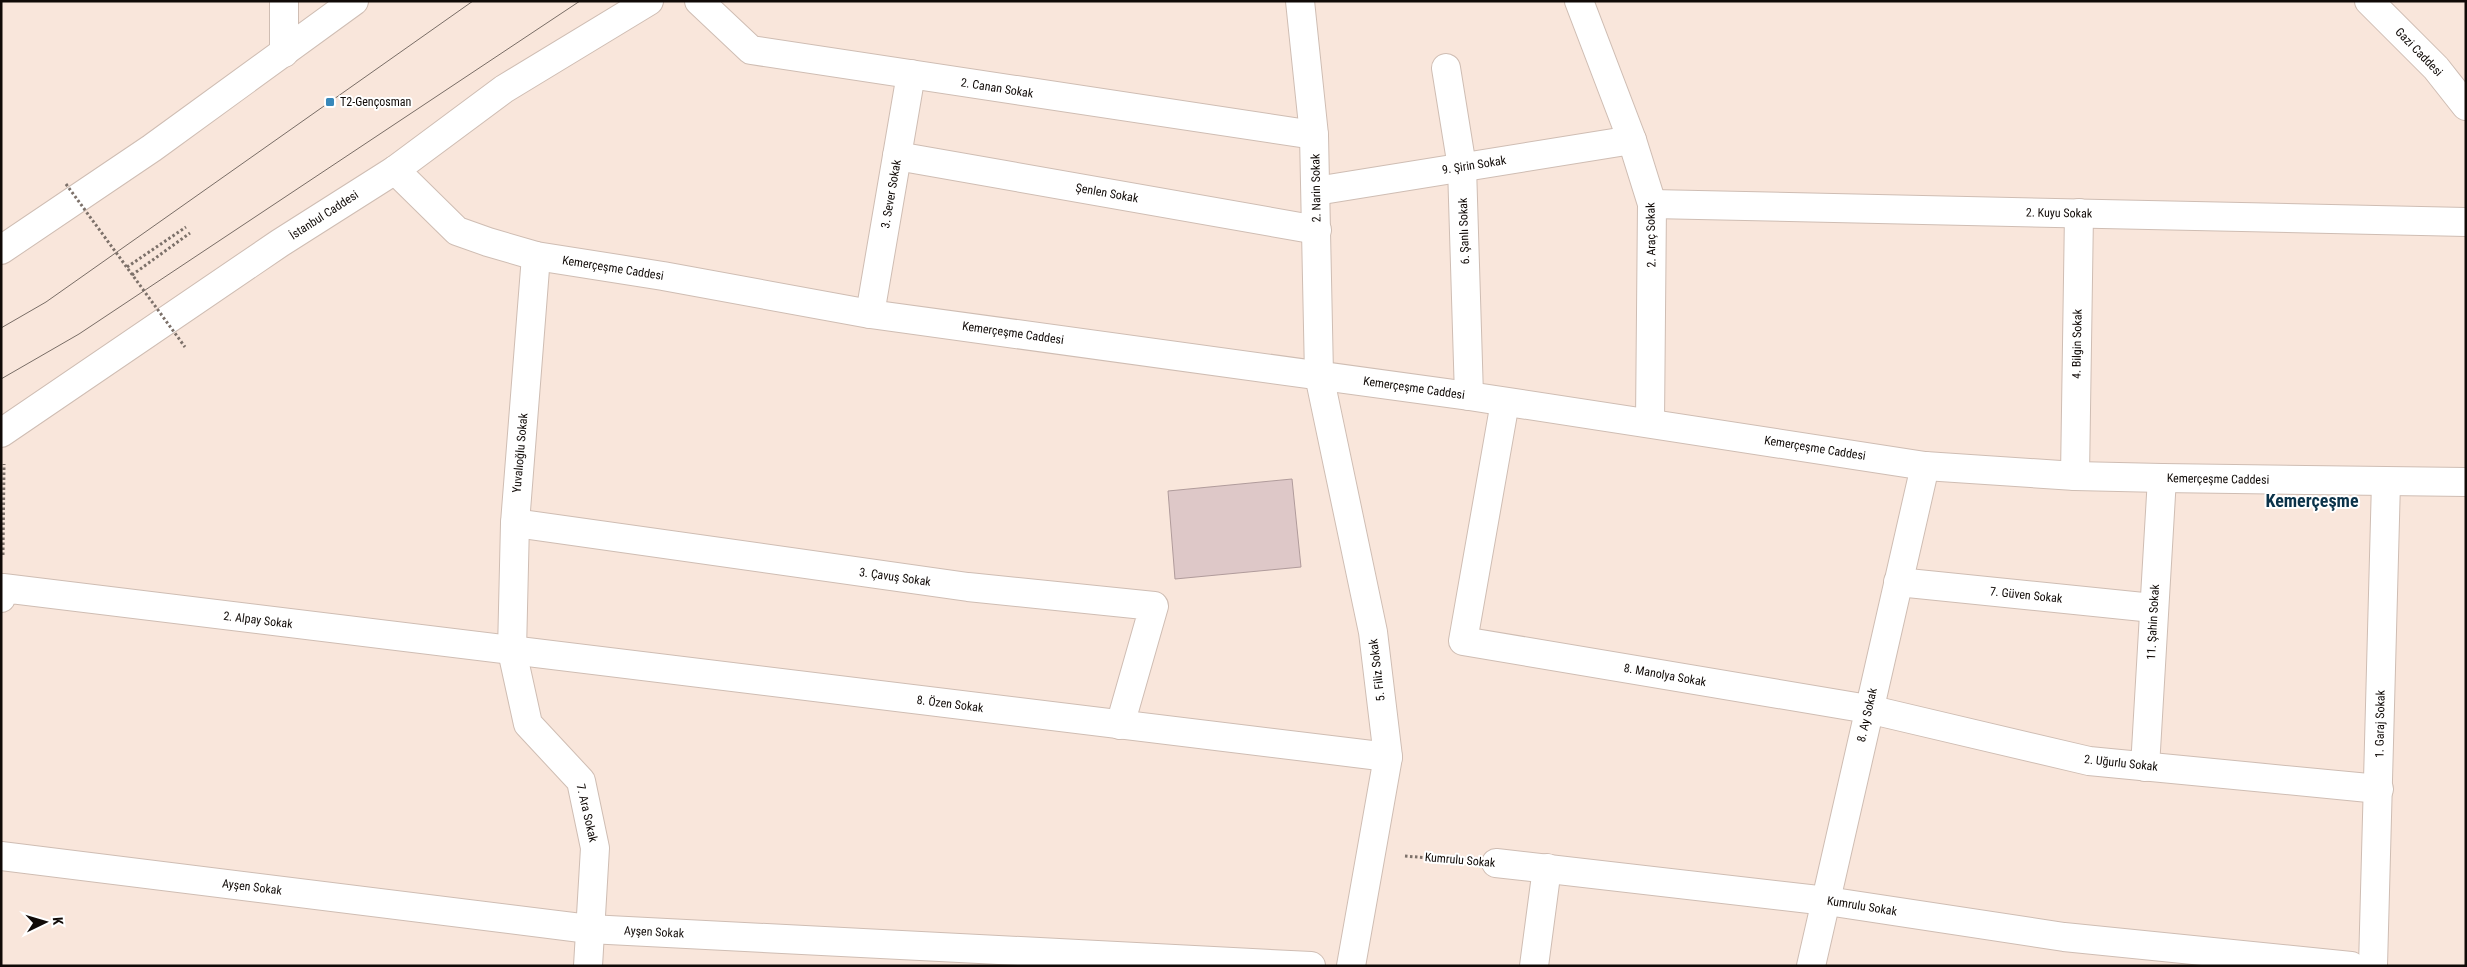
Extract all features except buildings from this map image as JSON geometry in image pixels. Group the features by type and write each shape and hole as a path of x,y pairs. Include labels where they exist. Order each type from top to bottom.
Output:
{"main road":[{"path":"284,1 284,53"},
{"path":"1,250 152,148 354,1"},
{"name":"İstanbul Caddesi","path":"3,432 280,243 395,170 504,89 649,1"},
{"name":"2. Canan Sokak","path":"699,1 751,50 1314,135"},
{"name":"2. Narin Sokak","path":"1300,1 1314,135 1319,375"},
{"name":"2. Araç Sokak","path":"1579,1 1632,140 1652,204 1650,422"},
{"name":"Gazi Caddesi","path":"2369,1 2436,68 2466,106"},
{"name":"6. Şanlı Sokak","path":"1446,68 1462,167 1469,396"},
{"name":"3. Sever Sokak","path":"870,314 911,74"},
{"name":"9. Şirin Sokak","path":"1316,190 1632,140"},
{"name":"Şenlen Sokak","path":"897,156 1316,230"},
{"name":"Kemerçeşme Caddesi","path":"395,170 457,231 536,256 663,276 870,314 1650,422 1925,466 2075,476 2466,482"},
{"name":"2. Kuyu Sokak","path":"1652,204 2466,222"},
{"name":"4. Bilgin Sokak","path":"2075,476 2078,213"},
{"name":"Yuvalıoğlu Sokak","path":"512,651 515,523 536,256"},
{"name":"5. Filiz Sokak","path":"1319,375 1373,632 1388,757 1351,966"},
{"name":"8. Manolya Sokak","path":"1505,402 1463,641 1868,709"},
{"name":"8. Ay Sokak","path":"1811,966 1827,901 1868,709 1925,466"},
{"name":"11. Şahin Sokak","path":"2146,767 2153,608 2162,478"},
{"name":"1. Garaj Sokak","path":"2373,966 2386,482"},
{"name":"3. Çavuş Sokak","path":"515,523 968,588 1154,606 1120,725"},
{"name":"7. Güven Sokak","path":"1898,582 2153,608"},
{"name":"2. Alpay Sokak","path":"2,593 512,651"},
{"name":"8. Özen Sokak","path":"512,651 1388,757"},
{"name":"7. Ara Sokak","path":"512,651 528,724 581,781 595,848 588,966"},
{"name":"2. Uğurlu Sokak","path":"1868,709 2089,761 2379,789"},
{"name":"Ayşen Sokak","path":"1,856 589,929 1311,966"},
{"name":"Kumrulu Sokak","path":"1496,864 1547,868 1827,901 2064,937 2351,966"},
{"path":"1534,966 1547,868"}],"path":[{"path":"66,184 185,346"},
{"path":"127,267 186,227"},
{"path":"132,275 190,233"},
{"path":"2,593 3,432"},
{"name":"Kumrulu Sokak","path":"1372,853 1496,864"}],"tram line":[{"path":"1,328 46,302 473,1"},
{"path":"1,379 79,334 580,1"}],"place":[{"name":"T2-Gençosman","path":"330,102"}],"district":[{"name":"Kemerçeşme","path":"2312,501"}]}
